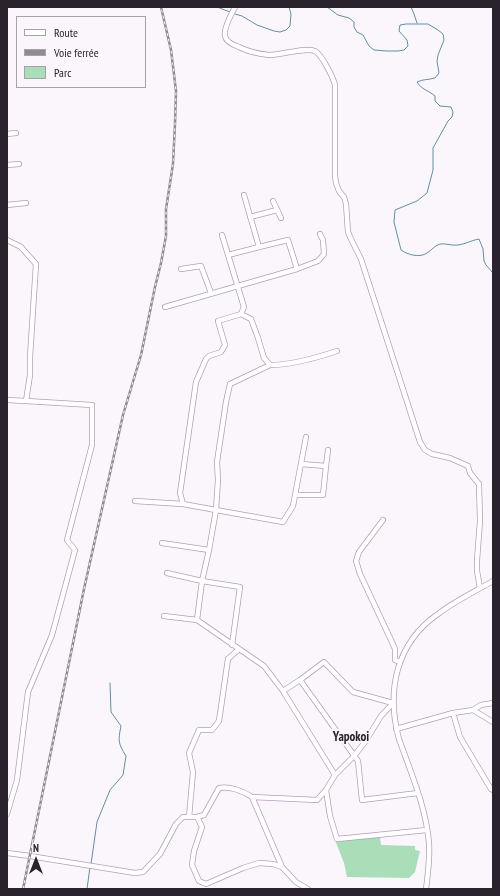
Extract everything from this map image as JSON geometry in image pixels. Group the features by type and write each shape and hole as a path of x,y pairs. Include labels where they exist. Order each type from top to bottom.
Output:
{"street":[{"path":"235,7 224,35 232,44 244,49 268,55 301,50 313,50 321,57 333,78 335,85 335,176 339,191 344,197 346,204 348,232 361,260 420,442 425,450 432,454 450,458 468,466 470,473 479,484 480,521 477,560 480,588"},
{"path":"7,134 16,133"},
{"path":"7,165 19,164"},
{"path":"244,195 259,247"},
{"path":"273,202 281,218"},
{"path":"7,205 26,204"},
{"path":"250,217 277,210"},
{"path":"165,307 297,269 318,261 324,254 323,240 320,234"},
{"path":"222,235 244,307 241,314"},
{"path":"7,240 21,247 36,264 30,375 26,401"},
{"path":"228,256 288,240 297,269"},
{"path":"181,269 201,266 211,294"},
{"path":"183,504 180,493 196,382 206,359 222,352 225,344 218,321 241,314 251,318 264,358 270,365"},
{"path":"198,620 202,581 216,510 218,462 226,402 230,384 270,365 299,362 337,351"},
{"path":"7,400 92,405 92,445 67,540 75,550 52,635 28,692 17,780 7,814"},
{"path":"135,501 183,504 283,522 293,506 296,495 306,437"},
{"path":"296,495 323,495 328,450"},
{"path":"301,464 326,466"},
{"path":"384,520 359,552 356,561 360,574 395,649 395,660 400,662"},
{"path":"162,543 209,550"},
{"path":"168,573 240,588 232,645"},
{"path":"426,889 429,863 429,843 427,830 423,809 396,729 393,703 394,686 404,652 411,641 426,624 442,611 493,581"},
{"path":"164,616 198,620 264,666 283,691 335,775"},
{"path":"189,817 193,772 189,753 199,730 212,730 219,721 228,659 239,649"},
{"path":"283,691 324,662 353,692 393,703"},
{"path":"300,680 358,762 362,800 418,793"},
{"path":"252,797 317,800 326,790 335,775 354,756 365,742 382,716 393,703"},
{"path":"396,729 453,713 473,710 482,705 493,703"},
{"path":"473,710 493,722"},
{"path":"453,713 460,737 493,790"},
{"path":"7,853 135,873 143,872 160,854 176,824 183,818 204,815 219,788 225,787 245,792 252,797 282,866 296,882 308,889"},
{"path":"326,790 330,816 337,838 427,830"},
{"path":"197,817 202,827 194,851 192,865 199,881 206,884 243,868 259,863 282,866"}],"green space":[{"path":"380,837 381,845 415,846 415,850 420,851 415,872 409,878 347,877 344,863 335,840"}],"waterway":[{"path":"217,7 230,12"},
{"path":"235,14 242,16 257,25 280,32 286,30 290,26 291,14 289,7"},
{"path":"327,7 338,15 349,18 354,22 354,27 357,32 363,35 369,46 374,50 404,50 408,46 407,40 399,31 400,25 428,24 443,34 444,40 437,61 439,73 435,78 417,82 435,96 435,101 440,106 451,107 453,112 452,117 448,121 433,148 433,170 427,193 417,201 395,210 394,222 401,250 414,255 424,255 440,244 458,245 479,239 483,249 484,261 493,273"},
{"path":"411,7 417,23"},
{"path":"91,864 97,822 110,790 123,775 126,756 119,742 121,726 111,712 110,683"},
{"path":"87,889 90,867"}],"railway":[{"path":"23,889 84,589 123,415 141,355 166,236 166,209 173,164 176,91 171,50 161,7"}],"district":[{"name":"Yapokoi","path":"351,737"}]}
